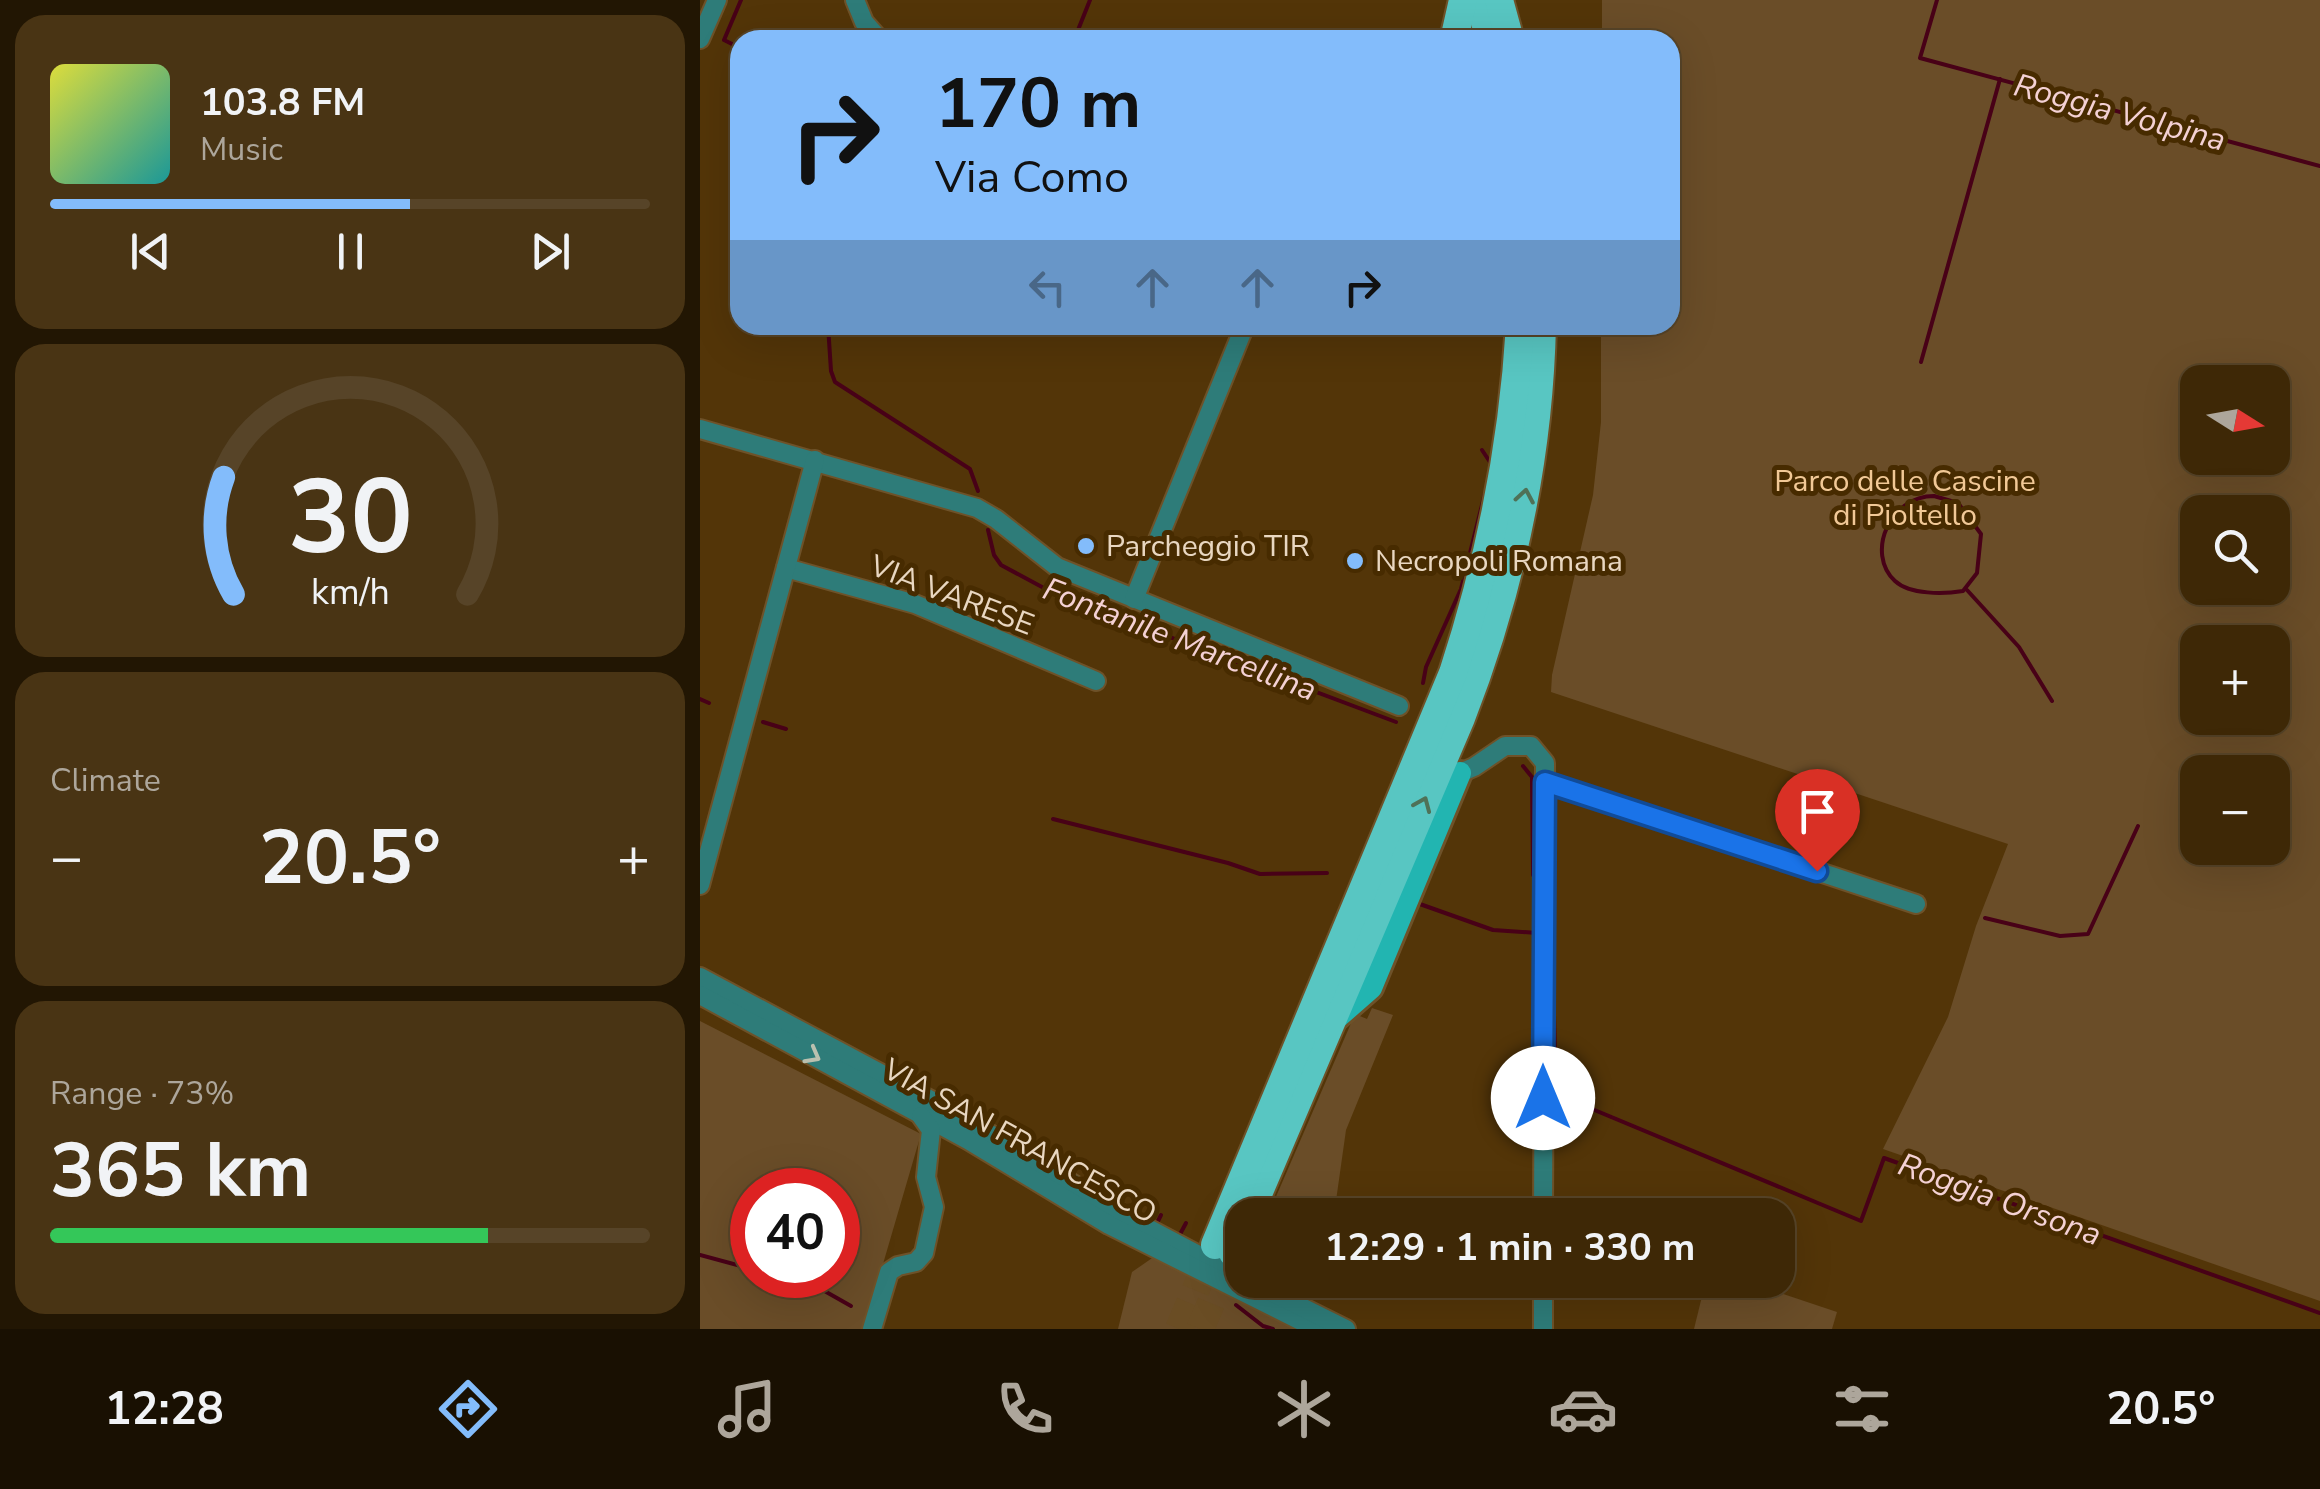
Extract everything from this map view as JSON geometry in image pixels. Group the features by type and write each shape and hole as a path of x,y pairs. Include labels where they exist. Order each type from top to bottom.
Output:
{"highway":[{"path":"1456,30 1463,0"},
{"path":"1479,0 1487,30"},
{"path":"1499,0 1507,30"},
{"path":"1336,958 1448,657 1486,517 1505,398 1501,335"},
{"path":"1252,1198 1282,1086 1447,692 1471,614 1504,466 1519,335"},
{"path":"1256,1198 1460,718 1495,620 1516,540 1531,459 1541,335"}],"main road":[{"path":"1330,1023 1371,988 1460,772"}],"street":[{"path":"700,39 717,0"},
{"path":"854,0 871,30"},
{"path":"1134,599 1241,335"},
{"path":"700,429 977,508 996,518 1057,567 1400,706"},
{"path":"700,885 815,460"},
{"name":"VIA VARESE","path":"786,568 916,604 1096,682"},
{"path":"1460,772 1474,767 1500,747 1517,744 1536,748 1545,772 1543,1198"},
{"path":"1545,772 1916,904"},
{"name":"VIA SAN FRANCESCO","path":"700,977 955,1113 1136,1222 1225,1253"},
{"name":"VIA SAN FRANCESCO","path":"700,995 968,1140 1109,1225 1317,1329"},
{"path":"872,1329 889,1272 916,1262 924,1253 934,1207 926,1177 931,1130 920,1115"},
{"path":"929,1160 950,1138 968,1140"},
{"name":"VIA SAN FRANCESCO","path":"1299,1298 1346,1329"},
{"path":"1542,1329 1543,1298"}],"green space":[{"name":"Parco delle Cascine di Pioltello","path":"1602,0 2320,0 2320,1301 1883,1149 1948,1017 1976,926 2008,844 1551,692 1593,495 1601,422 1601,335 1680,335 1680,30 1602,30"},
{"path":"1372,1008 1393,1015 1346,1130 1336,1198 1275,1198 1355,1014 1367,1019"},
{"path":"700,1021 921,1134 864,1329 700,1329"},
{"path":"1158,1254 1225,1287 1225,1298 1247,1298 1310,1329 1118,1329 1132,1272"},
{"path":"1702,1298 1795,1298 1837,1312 1832,1329 1694,1329"}],"waterway":[{"name":"Fontanile Marcellina","path":"730,43 724,40 741,0"},
{"name":"Roggia Volpina","path":"1078,30 1090,0"},
{"name":"Roggia Volpina","path":"1937,0 1920,58 2320,166"},
{"path":"1921,362 2000,79"},
{"name":"Fontanile Marcellina","path":"829,335 835,382 970,469 978,491"},
{"path":"1482,450 1492,465"},
{"path":"1423,683 1426,667 1461,589 1485,493"},
{"path":"1934,496 1958,503 1981,534 1977,573 1963,591 1937,593 1901,586 1886,569 1882,556 1887,528 1894,516 1905,505 1934,496"},
{"name":"Fontanile Marcellina","path":"988,530 994,555 1001,565 1055,594 1396,722"},
{"path":"1967,590 2019,647 2052,701"},
{"name":"Roggia Orsona","path":"700,699 709,703"},
{"name":"Roggia Orsona","path":"763,722 786,729"},
{"name":"Fontanile Marcellina","path":"1523,766 1532,777 1533,875"},
{"name":"Roggia Orsona","path":"1053,819 1260,874 1327,873"},
{"name":"Fontanile Marcellina","path":"1985,918 2060,936 2088,934 2138,826"},
{"name":"Roggia Orsona","path":"1417,903 1493,930 1537,933"},
{"name":"Roggia Orsona","path":"1552,935 1556,1094 1861,1221 1884,1158 2320,1313"},
{"path":"1107,1200 1112,1190"},
{"path":"1132,1214 1137,1204"},
{"path":"1155,1227 1161,1215"},
{"path":"1178,1238 1186,1223"},
{"path":"700,1255 730,1263"},
{"path":"837,1298 851,1306"},
{"path":"1236,1305 1273,1329"}],"tunnel":[{"path":"1179,1329 1214,1247"},
{"path":"1200,1329 1225,1271"}],"place":[{"name":"Parcheggio TIR","path":"1086,546"},
{"name":"Necropoli Romana","path":"1355,561"}],"route":[{"path":"1543,1098 1545,782 1817,871"}]}
